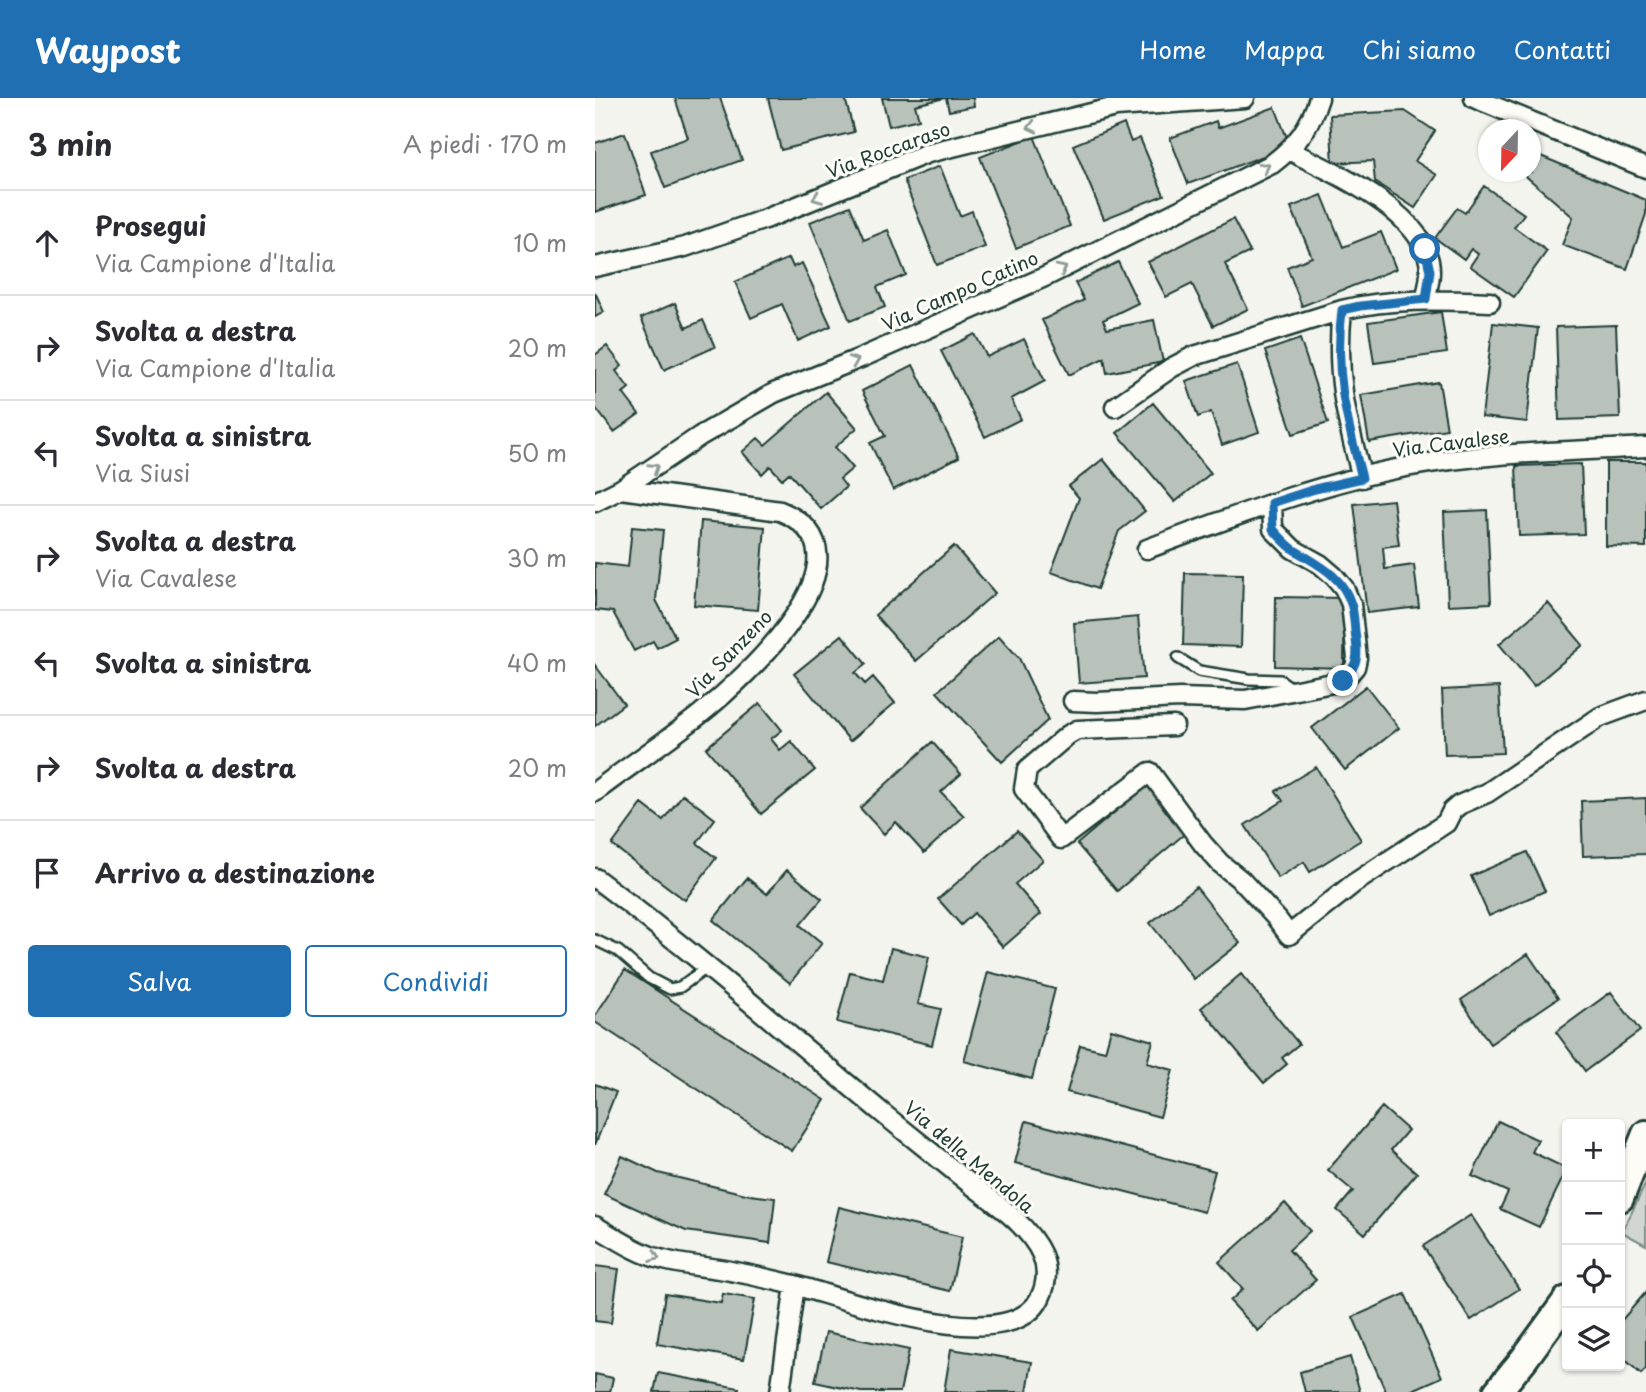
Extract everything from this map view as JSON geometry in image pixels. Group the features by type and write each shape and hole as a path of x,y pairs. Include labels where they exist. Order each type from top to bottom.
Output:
{"street":[{"name":"Via Roccaraso","path":"595,267 697,243 768,218 928,153 1116,107 1245,98"},
{"name":"Via Campo Catino","path":"595,502 621,489 700,436 774,393 1047,276 1272,164 1290,150 1310,124 1319,98"},
{"path":"1474,98 1646,168"},
{"path":"1290,150 1369,192 1412,230 1425,249 1430,271 1426,299"},
{"path":"1115,407 1171,368 1194,356 1342,310 1426,299 1490,302"},
{"path":"1342,310 1339,353 1341,394 1362,478"},
{"name":"Via Cavalese","path":"1147,549 1315,489 1411,466 1450,460 1646,447"},
{"name":"Via Sanzeno","path":"595,792 699,715 751,666 780,636 801,607 814,581 818,563 818,551 813,535 796,519 780,511 621,489"},
{"path":"1073,701 1180,698 1245,700 1343,681 1355,667 1357,646 1351,604 1344,587 1334,576 1321,564 1293,549 1273,529 1272,503"},
{"path":"1174,726 1072,732 1027,770 1024,789 1061,839 1150,772 1203,844 1242,881 1289,935 1353,884 1446,822 1459,805 1487,793 1601,717 1646,700"},
{"name":"Via della Mendola","path":"595,878 709,966 1018,1223 1043,1257 1046,1282 1037,1303 1029,1311 993,1325 968,1326 912,1319 795,1285 663,1260 630,1247 595,1226"},
{"path":"1625,1186 1646,1134"},
{"path":"780,1392 795,1285"},
{"path":"1497,1392 1562,1307"}],"lane":[{"path":"1178,658 1199,671 1249,679 1280,680 1298,691"},
{"path":"595,940 618,951 649,978 670,989 680,987 709,966"}],"shaded area":[{"path":"1646,1183 1646,1245 1625,1234 1625,1226"}],"building":[{"path":"675,98 720,98 742,160 665,188 651,151 688,138"},
{"path":"768,98 845,98 854,132 781,150"},
{"path":"882,98 945,98 915,105 919,119 889,126"},
{"path":"946,98 973,98 974,106 949,111"},
{"path":"1275,107 1290,146 1188,184 1170,138 1216,121 1218,128"},
{"path":"1405,111 1435,131 1415,161 1437,175 1415,208 1375,182 1373,161 1333,163 1330,115"},
{"path":"1124,124 1131,142 1140,138 1164,195 1104,219 1073,145"},
{"path":"625,133 646,195 595,212 595,143"},
{"path":"1034,136 1070,226 1016,248 980,157"},
{"path":"1541,156 1646,200 1646,214 1627,269 1562,245 1573,217 1533,182 1541,182"},
{"path":"940,166 960,216 972,211 985,247 937,265 904,180"},
{"path":"1484,186 1524,214 1514,227 1547,251 1514,297 1470,266 1478,254 1471,249 1464,259 1435,238 1457,208 1465,213"},
{"path":"1322,195 1343,247 1381,232 1396,269 1302,306 1287,267 1312,257 1291,207"},
{"path":"850,206 864,240 888,230 906,275 877,287 885,307 850,321 810,222"},
{"path":"1233,219 1250,252 1225,264 1248,309 1213,326 1192,284 1166,297 1148,262"},
{"path":"789,258 793,267 802,263 831,326 798,341 782,304 751,318 735,282"},
{"path":"1118,262 1138,303 1103,320 1107,329 1154,320 1163,362 1107,373 1104,358 1069,375 1042,320 1084,300 1075,283"},
{"path":"595,292 604,312 595,317"},
{"path":"675,303 686,328 703,320 715,347 664,370 641,318"},
{"path":"1441,312 1447,353 1374,363 1368,322"},
{"path":"1493,323 1538,328 1527,422 1482,417"},
{"path":"1616,325 1620,418 1559,420 1556,327"},
{"path":"975,334 987,357 1024,339 1045,381 1011,399 1021,419 985,437 941,351"},
{"path":"1300,339 1328,423 1293,434 1265,351"},
{"path":"607,346 622,366 616,371 629,388 623,393 639,414 614,432 595,407 595,355"},
{"path":"1237,364 1259,432 1222,445 1211,412 1198,417 1186,381"},
{"path":"913,365 959,457 893,490 870,443 885,436 862,391"},
{"path":"1439,382 1447,429 1369,442 1361,395"},
{"path":"826,392 857,428 835,447 853,468 840,479 846,487 821,509 789,473 782,479 770,466 762,474 742,452 758,438 765,445"},
{"path":"1153,403 1211,473 1175,502 1117,433"},
{"path":"1103,459 1145,511 1119,531 1097,589 1051,572 1079,498 1069,486"},
{"path":"1606,462 1646,462 1646,547 1606,546"},
{"path":"1581,464 1584,534 1519,536 1516,466"},
{"path":"1393,500 1399,545 1383,547 1385,569 1414,565 1419,607 1367,613 1354,504"},
{"path":"1487,510 1491,603 1448,605 1444,512"},
{"path":"701,521 765,527 758,610 694,605"},
{"path":"632,527 663,530 656,600 676,638 657,648 653,641 634,651 613,612 595,610 595,563 628,567"},
{"path":"954,546 995,593 916,661 875,615"},
{"path":"1185,573 1243,574 1241,647 1183,645"},
{"path":"1276,597 1345,598 1344,668 1275,666"},
{"path":"1548,603 1583,645 1534,686 1499,644"},
{"path":"1138,617 1144,678 1079,683 1074,623"},
{"path":"842,635 866,664 855,673 865,684 873,677 895,703 850,741 794,674"},
{"path":"999,636 1019,658 1048,720 1002,762 937,692"},
{"path":"595,665 624,704 595,726"},
{"path":"1366,686 1399,728 1345,770 1312,728"},
{"path":"1499,687 1503,753 1445,755 1442,690"},
{"path":"760,703 782,730 771,739 780,750 791,741 815,770 761,814 706,748"},
{"path":"932,742 961,774 941,792 964,816 924,853 896,822 884,834 860,808"},
{"path":"1316,767 1361,840 1310,872 1304,862 1278,878 1245,825 1283,801 1276,791"},
{"path":"1148,784 1188,831 1117,891 1077,844"},
{"path":"683,794 715,819 697,843 716,858 685,900 612,845 642,804 663,820"},
{"path":"1646,798 1646,854 1583,856 1581,801"},
{"path":"1017,831 1043,860 1015,884 1041,914 1003,947 974,913 961,925 938,899"},
{"path":"1527,852 1545,891 1489,916 1471,876"},
{"path":"787,870 822,899 800,925 822,943 790,983 713,920 747,878 767,894"},
{"path":"1196,887 1240,943 1194,979 1150,923"},
{"path":"891,948 929,957 918,1004 941,1009 932,1045 837,1022 850,972 883,980"},
{"path":"1528,954 1558,998 1490,1044 1461,1000"},
{"path":"625,970 825,1100 792,1151 595,1022 595,1016"},
{"path":"988,972 1055,989 1032,1079 964,1061"},
{"path":"1241,974 1299,1044 1282,1058 1287,1064 1264,1083 1201,1008"},
{"path":"1611,992 1640,1031 1585,1071 1556,1032"},
{"path":"1111,1029 1153,1041 1147,1063 1173,1070 1160,1117 1067,1092 1080,1045 1105,1051"},
{"path":"595,1084 616,1092 595,1145"},
{"path":"1382,1107 1408,1130 1391,1150 1417,1173 1365,1234 1337,1210 1353,1191 1328,1170"},
{"path":"1026,1121 1215,1171 1204,1212 1015,1163"},
{"path":"1498,1121 1538,1140 1532,1152 1562,1167 1562,1179 1539,1227 1500,1209 1508,1192 1472,1176"},
{"path":"622,1156 658,1173 750,1195 775,1198 770,1243 686,1231 604,1194"},
{"path":"1285,1203 1310,1231 1289,1250 1316,1280 1258,1331 1230,1301 1243,1289 1219,1262"},
{"path":"839,1207 962,1237 950,1291 826,1262"},
{"path":"1471,1215 1519,1289 1471,1320 1423,1246"},
{"path":"595,1266 619,1269 611,1323 595,1321"},
{"path":"1646,1292 1646,1369 1641,1374 1625,1360 1625,1316"},
{"path":"665,1294 721,1303 723,1294 755,1299 744,1359 657,1344"},
{"path":"1405,1294 1442,1377 1408,1392 1386,1392 1353,1317"},
{"path":"826,1332 909,1350 900,1392 861,1392 815,1382"},
{"path":"951,1349 1032,1362 1027,1392 944,1392"},
{"path":"1350,1357 1360,1392 1305,1392 1300,1372"},
{"path":"658,1373 739,1388 738,1392 654,1392"},
{"path":"595,1374 613,1378 610,1392 595,1392"}],"route":[{"path":"1343,681 1355,667 1357,658 1351,604 1344,587 1334,576 1321,564 1285,543 1273,529 1272,503 1362,478 1341,394 1339,353 1342,310 1426,299 1430,271 1425,249"}]}
